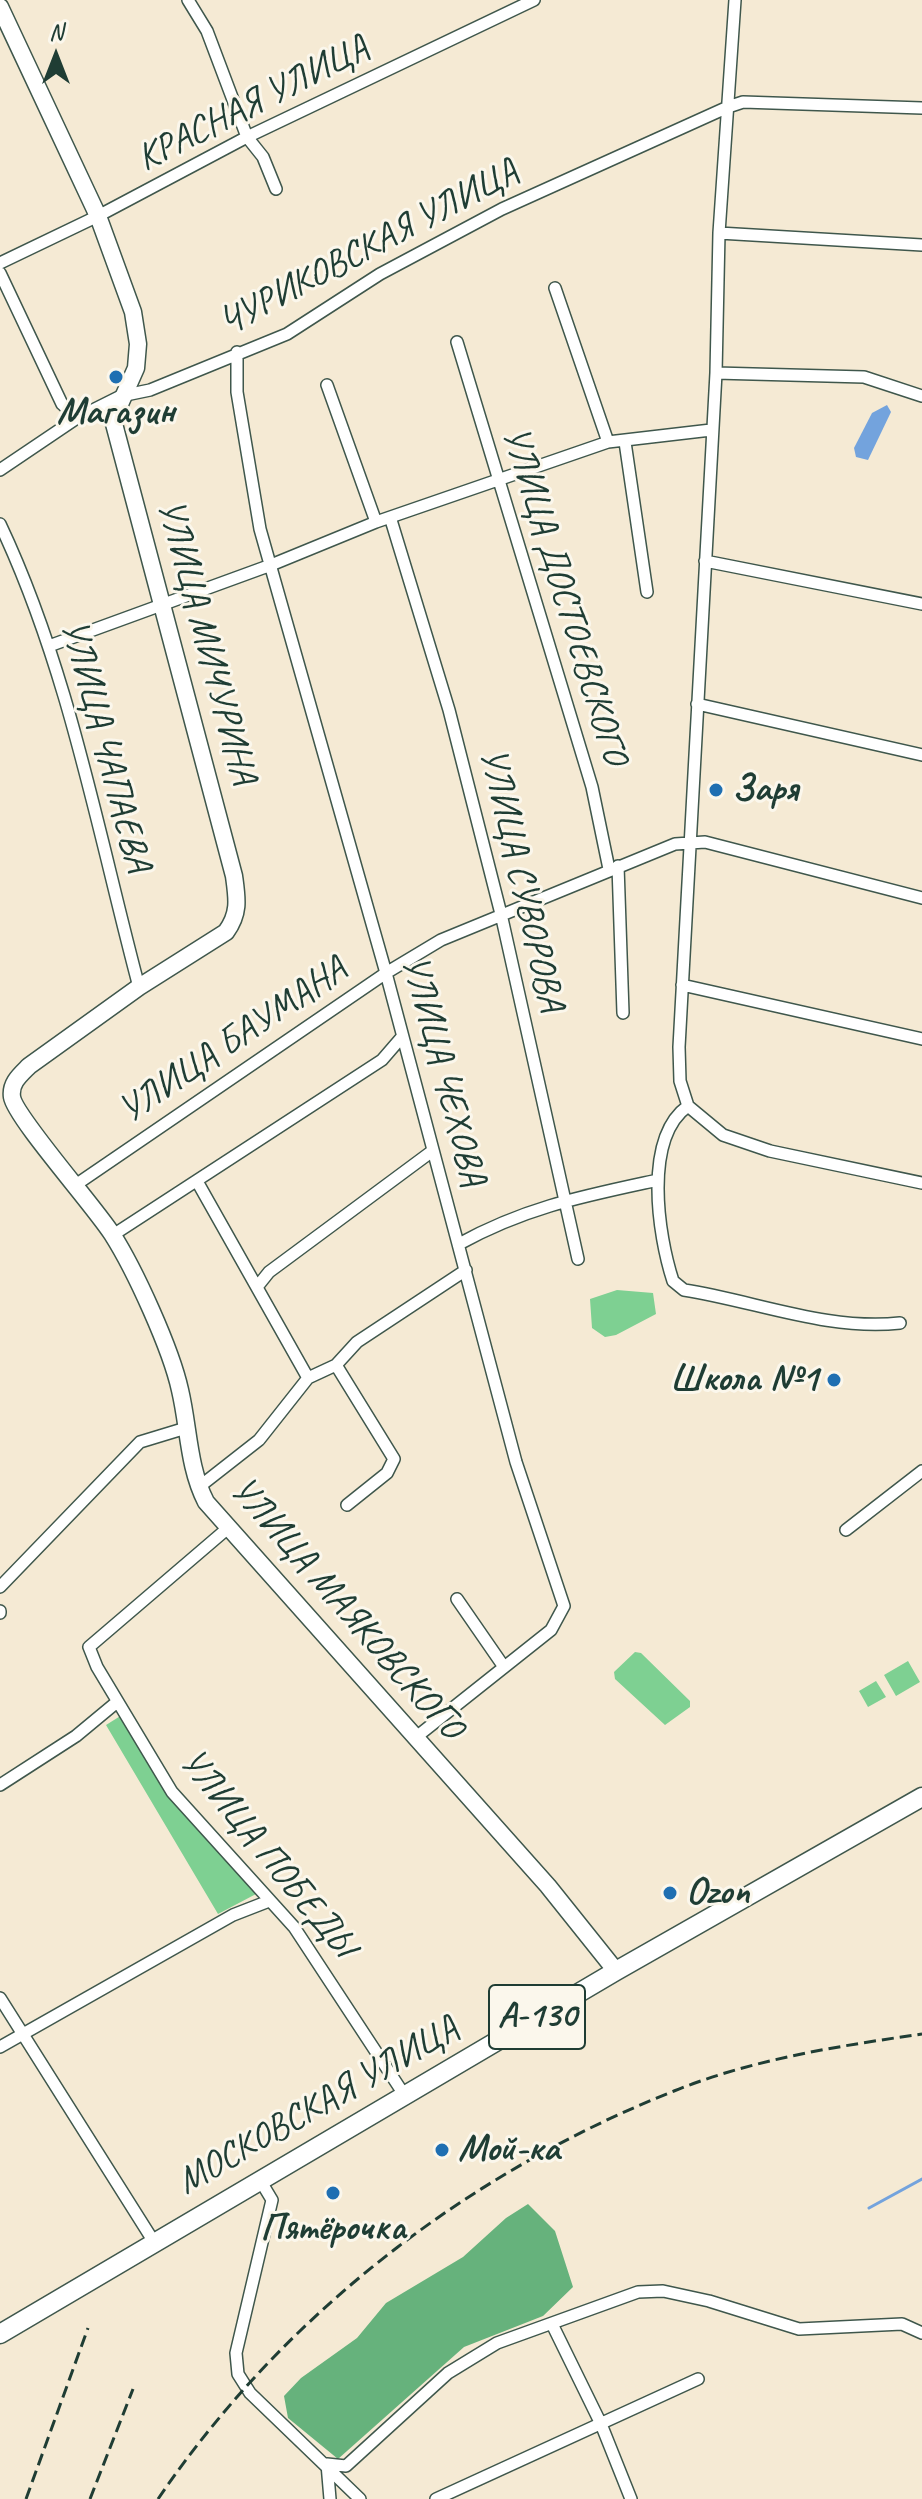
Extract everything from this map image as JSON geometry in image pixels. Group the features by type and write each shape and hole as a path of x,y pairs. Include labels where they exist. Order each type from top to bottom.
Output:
{"main road":[{"name":"МОСКОВСКАЯ УЛИЦА","path":"0,2334 616,1971 922,1797"}],"street":[{"path":"188,0 207,31 247,137 263,157 276,189"},
{"name":"КРАСНАЯ УЛИЦА","path":"0,263 98,216 247,137 534,0"},
{"path":"735,0 719,233 716,373 682,985 680,1081 688,1106 723,1135 770,1151 922,1183"},
{"name":"УЛИЦА МИЧУРИНА","path":"0,7 98,216 133,312 138,344 136,368 113,420 165,605 234,876 238,906 235,920 226,932 139,987"},
{"name":"ЧУРИКОВСКАЯ УЛИЦА","path":"0,470 77,418 121,396 150,390 287,334 380,274 502,209 728,107 743,102 922,108"},
{"path":"719,233 922,245"},
{"path":"0,273 62,404 77,418"},
{"path":"555,288 608,442"},
{"name":"УЛИЦА ДОСТОЕВСКОГО","path":"457,342 592,787 613,868 623,1013"},
{"name":"УЛИЦА ЧЕХОВА","path":"237,352 239,407 260,529 386,973 431,1152 459,1244 516,1462 564,1606 551,1630 415,1738"},
{"path":"716,373 864,377 917,394"},
{"path":"327,385 376,522"},
{"path":"49,646 271,565 376,522 391,520 608,442 711,430"},
{"path":"625,442 647,592"},
{"name":"УЛИЦА СУВОРОВА","path":"391,520 449,710 501,914 578,1259"},
{"name":"УЛИЦА ЧАПАЕВА","path":"0,524 29,586 49,646 139,987"},
{"path":"705,561 922,604"},
{"path":"697,704 922,755"},
{"path":"690,843 705,842 922,898"},
{"name":"УЛИЦА БАУМАНА","path":"77,1184 386,973 441,940 613,868 690,843"},
{"path":"682,985 922,1039"},
{"path":"4,1094 29,1066 139,987"},
{"path":"113,1235 198,1183 382,1060 401,1038"},
{"name":"УЛИЦА МАЯКОВСКОГО","path":"4,1094 77,1184 113,1235 175,1370 199,1487 228,1528 548,1886 616,1971"},
{"path":"688,1106 678,1114 663,1139 658,1180 673,1281 684,1290 777,1310 871,1327 900,1323"},
{"path":"257,1287 269,1272 431,1152"},
{"path":"459,1244 511,1216 565,1200 658,1180"},
{"path":"198,1183 308,1378"},
{"path":"199,1487 259,1440 308,1378 336,1365 357,1342 466,1270"},
{"path":"336,1365 394,1459 387,1473 347,1505"},
{"path":"0,1587 140,1442 186,1428"},
{"path":"846,1530 922,1471"},
{"name":"УЛИЦА ПОБЕДЫ","path":"228,1528 89,1647 117,1702 172,1792 294,1927 405,2096"},
{"path":"457,1599 504,1667"},
{"path":"0,1785 76,1736 117,1702"},
{"path":"0,2047 233,1915 269,1901"},
{"path":"0,1998 154,2242"},
{"path":"260,2180 272,2200 236,2353 238,2374 250,2393 360,2499"},
{"path":"327,2464 346,2466 448,2373 497,2343 638,2292 663,2291 709,2301 799,2329 902,2324 922,2333"},
{"path":"552,2324 601,2424 631,2499"},
{"path":"436,2499 698,2379"},
{"path":"327,2464 330,2499"}],"green space":[{"path":"617,1290 653,1293 656,1314 616,1335 605,1337 592,1328 590,1299"},
{"path":"635,1652 641,1653 690,1701 690,1707 665,1725 615,1679 614,1672"},
{"path":"908,1661 920,1682 896,1696 884,1675"},
{"path":"876,1681 886,1697 868,1707 859,1691"},
{"path":"122,1715 170,1796 256,1894 218,1914 106,1725"},
{"path":"528,2204 555,2231 573,2287 543,2316 464,2347 338,2459 288,2418 284,2396 301,2378 357,2338 386,2303 463,2257 506,2218"}],"water":[{"path":"887,405 891,412 868,460 856,457 854,448 872,413"}],"waterway":[{"path":"869,2208 922,2179"}],"railway":[{"path":"158,2499 208,2432 263,2369 322,2310 386,2256 453,2207 524,2163 598,2124 674,2091 734,2070 796,2055 922,2034"},
{"path":"26,2499 88,2328"},
{"path":"90,2499 133,2389"}],"place":[{"name":"Магазин","path":"116,377"},
{"name":"Заря","path":"716,790"},
{"name":"Школа №1","path":"834,1380"},
{"name":"Ozon","path":"670,1893"},
{"name":"Мой-ка","path":"442,2150"},
{"name":"Пятёрочка","path":"333,2193"}]}
